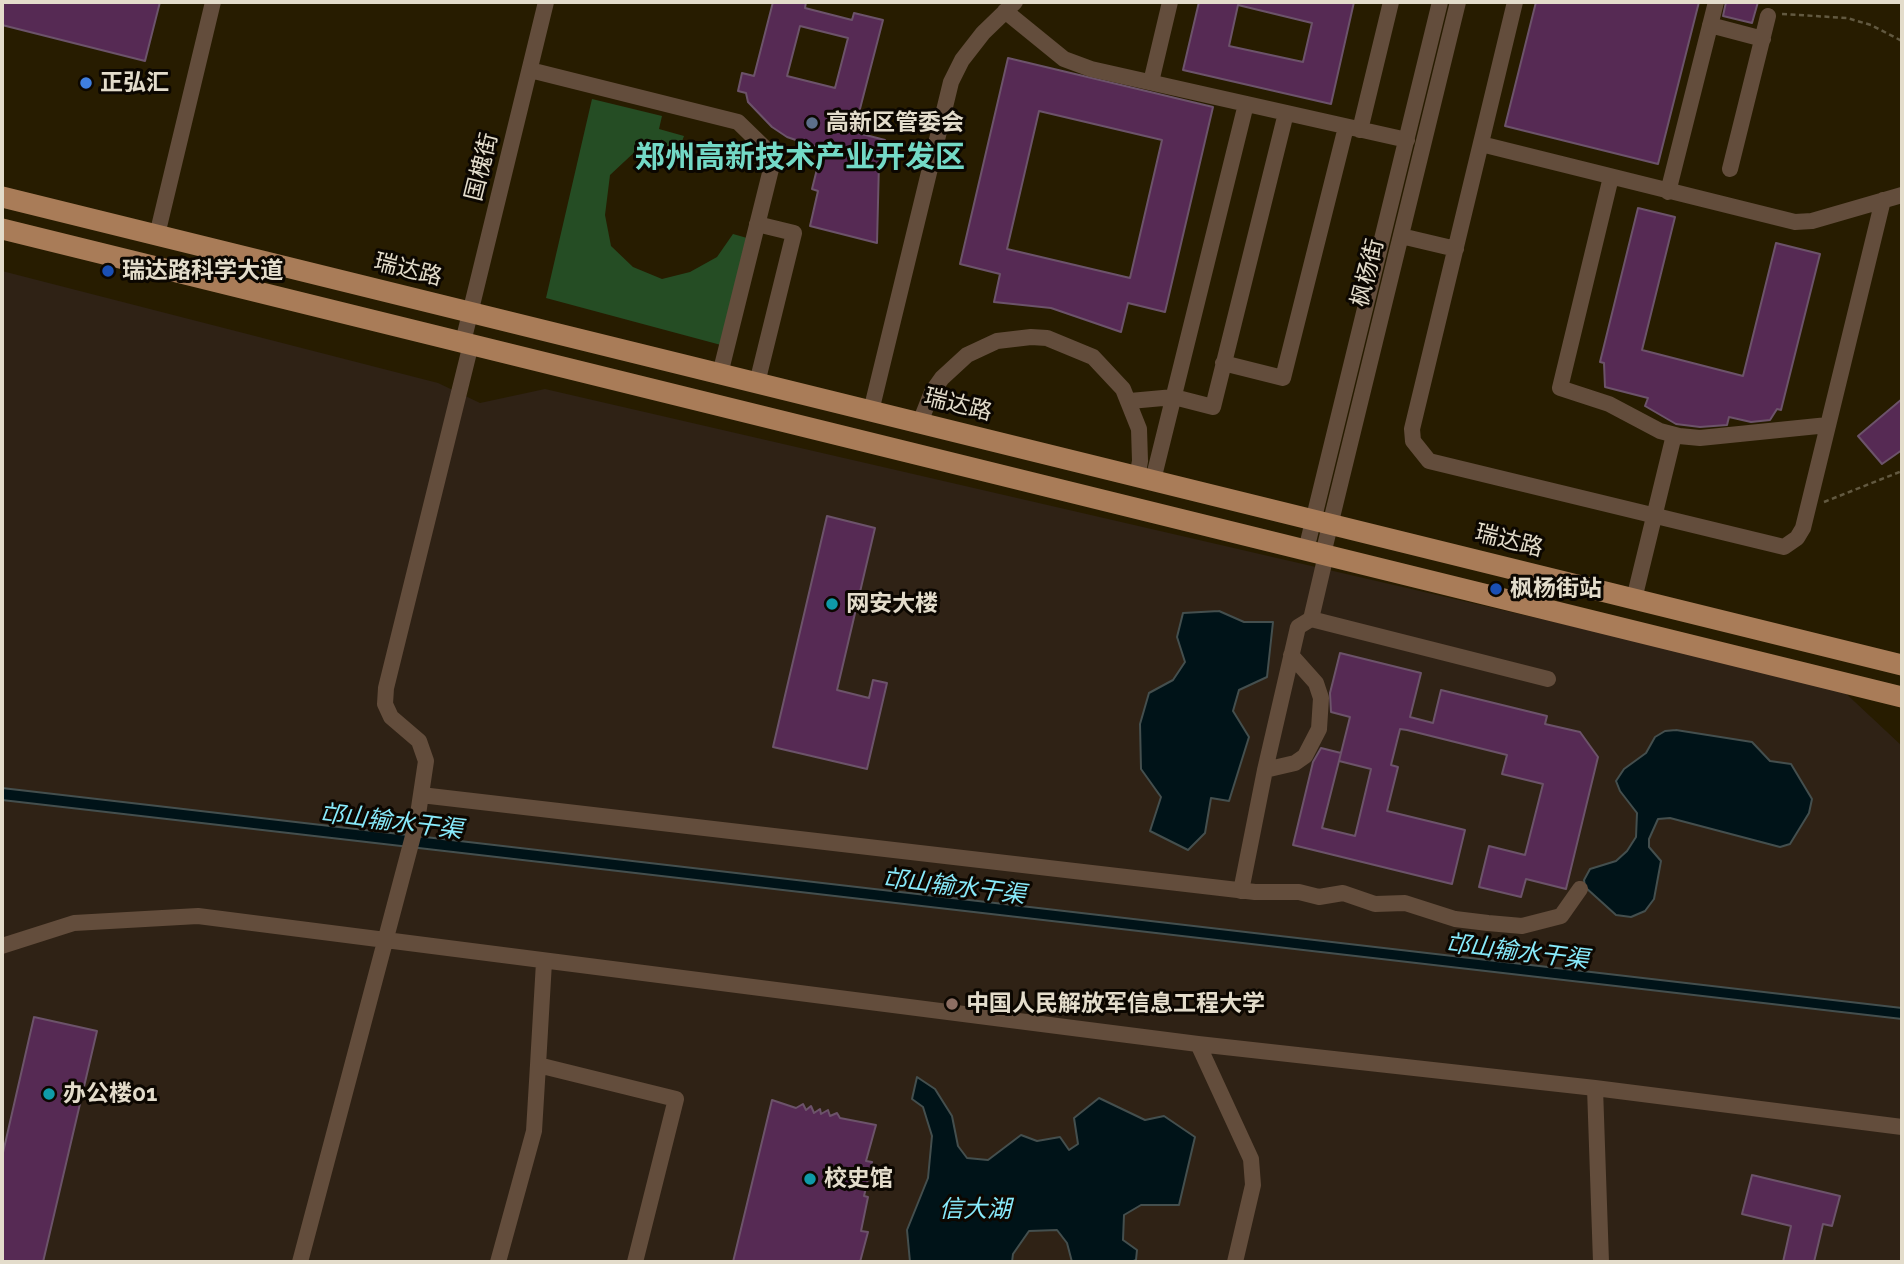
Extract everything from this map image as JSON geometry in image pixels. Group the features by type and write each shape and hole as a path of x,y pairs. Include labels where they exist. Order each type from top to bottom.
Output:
{"main road":[{"name":"瑞达路","path":"2,197 1902,665"},
{"path":"2,229 1900,697"}],"street":[{"path":"156,235 213,2"},
{"name":"国槐街","path":"300,1262 407,868 417,821 426,761 419,741 391,717 385,704 386,688 467,343 470,312 547,2"},
{"path":"1151,82 1170,2"},
{"path":"1223,363 1283,378 1391,2"},
{"name":"枫杨街","path":"1311,619 1322,522 1440,2"},
{"name":"枫杨街","path":"1322,522 1401,236 1458,2"},
{"path":"1515,2 1412,429 1413,441 1429,461 1784,547 1797,538 1809,505 1883,200"},
{"path":"1668,192 1716,2"},
{"path":"871,411 951,82 962,60 983,33 1010,7 1064,59 1091,69 1407,141"},
{"path":"1730,169 1768,16"},
{"path":"1710,25 1763,38"},
{"path":"530,70 738,122 774,157 720,374"},
{"path":"1142,478 1174,397 1246,104"},
{"path":"1130,401 1174,397 1213,407 1286,113"},
{"path":"1481,144 1795,222 1812,221 1902,195"},
{"path":"1611,177 1560,388 1609,404 1660,431 1674,435 1700,438 1828,425"},
{"path":"757,224 794,233 757,383"},
{"path":"1401,236 1455,249"},
{"path":"919,424 932,392 954,365 982,347 1014,338 1047,338 1079,349 1104,366 1130,401 1140,443 1142,478"},
{"path":"1634,599 1674,435"},
{"path":"1241,891 1298,627 1311,619 1548,679"},
{"path":"1265,770 1295,763 1305,756 1319,729 1322,714 1319,690 1305,668 1291,655"},
{"path":"421,795 1241,891 1299,892 1319,897 1343,893 1375,904 1405,903 1455,919 1522,926 1561,916 1580,889"},
{"path":"2,946 74,923 198,916 1198,1044 1595,1088 1902,1127"},
{"path":"498,1262 534,1131 544,962"},
{"path":"1198,1044 1251,1159 1253,1185 1235,1262"},
{"path":"538,1065 676,1099 635,1262"},
{"path":"1595,1088 1601,1262"}],"path":[{"path":"1768,16 1814,14 1847,18 1871,25 1902,41"},
{"path":"1809,505 1845,496 1902,471"}],"shaded area":[{"name":"中国人民解放军信息工程大学","path":"2,271 438,383 480,403 545,389 1840,688 1902,746 1902,1262 2,1262"}],"green space":[{"path":"592,99 662,116 659,129 684,136 680,147 640,147 610,175 605,215 611,246 633,267 662,279 690,272 717,257 733,234 747,238 721,345 546,298"}],"water":[{"path":"1219,611 1244,622 1273,622 1267,677 1239,690 1233,711 1249,737 1229,801 1211,798 1205,833 1188,850 1150,831 1161,797 1141,769 1140,724 1149,693 1173,680 1185,662 1177,637 1183,613"},
{"path":"1676,730 1752,742 1770,761 1791,764 1812,799 1809,813 1790,844 1780,847 1670,818 1658,819 1649,839 1649,847 1661,861 1654,899 1645,911 1631,917 1616,915 1585,887 1584,880 1590,869 1616,861 1636,837 1637,813 1620,791 1616,781 1624,769 1646,753 1655,737 1665,731"},
{"path":"2,788 1902,1008 1902,1019 2,800"},
{"name":"信大湖","path":"917,1077 935,1089 952,1116 958,1146 967,1158 988,1160 1021,1135 1037,1141 1060,1137 1069,1150 1078,1144 1074,1118 1099,1098 1145,1120 1164,1116 1195,1137 1179,1205 1141,1205 1124,1215 1123,1240 1137,1250 1136,1260 1131,1262 1072,1262 1067,1243 1057,1230 1029,1231 1013,1254 1012,1262 910,1262 907,1230 928,1178 932,1136 923,1107 912,1099"}],"building":[{"path":"2,2 160,2 145,61 2,25"},
{"name":"高新区管委会","path":"773,2 806,2 805,8 852,20 854,13 883,20 854,132 885,140 879,162 877,243 810,226 818,191 812,189 822,149 787,137 772,127 748,102 746,93 738,91 742,73 754,76","holes":["800,26 848,38 835,88 787,76"]},
{"path":"1199,2 1354,2 1331,104 1183,70","holes":["1238,5 1312,23 1303,62 1229,46"]},
{"path":"1536,2 1699,2 1658,164 1505,126"},
{"path":"1726,2 1758,2 1752,23 1723,16"},
{"path":"1008,58 1213,107 1165,312 1128,303 1121,332 1051,308 994,302 1000,274 960,264","holes":["1039,111 1162,140 1130,278 1007,249"]},
{"path":"1638,208 1675,217 1642,350 1743,376 1776,243 1820,254 1781,410 1777,409 1770,420 1751,422 1729,417 1727,425 1700,427 1676,424 1645,406 1648,398 1605,387 1604,363 1600,362"},
{"path":"1902,399 1902,450 1882,464 1858,436"},
{"name":"网安大楼","path":"827,516 875,528 837,690 869,698 873,680 887,683 867,769 773,747"},
{"path":"1340,653 1421,673 1410,717 1433,723 1441,690 1547,716 1545,724 1580,732 1598,757 1566,889 1526,879 1521,897 1479,887 1489,846 1525,855 1543,784 1502,774 1507,755 1407,730 1400,729 1391,765 1398,767 1387,811 1465,830 1452,884 1293,845 1313,762 1321,748 1341,753 1350,717 1331,712 1330,693","holes":["1341,753 1339,761 1371,769 1355,836 1322,828"]},
{"name":"办公楼01","path":"34,1017 97,1031 43,1262 2,1262 2,1157"},
{"name":"校史馆","path":"772,1100 796,1108 803,1104 806,1110 811,1106 814,1113 820,1109 821,1114 828,1110 830,1116 837,1113 840,1118 876,1125 866,1161 872,1162 864,1196 868,1197 861,1231 868,1232 860,1262 733,1262"},
{"path":"1752,1175 1840,1196 1832,1226 1823,1224 1814,1262 1783,1262 1791,1226 1742,1214"}],"place":[{"name":"正弘汇","path":"86,83"},
{"name":"高新区管委会","path":"812,123"},
{"name":"瑞达路科学大道","path":"108,271"},
{"name":"枫杨街站","path":"1496,589"},
{"name":"网安大楼","path":"832,604"},
{"name":"中国人民解放军信息工程大学","path":"952,1004"},
{"name":"办公楼01","path":"49,1094"},
{"name":"校史馆","path":"810,1179"}],"district":[{"name":"郑州高新技术产业开发区","path":"800,158"}],"water label":[{"name":"邙山输水干渠","path":"391,822"},
{"name":"邙山输水干渠","path":"954,887"},
{"name":"邙山输水干渠","path":"1517,952"}]}
